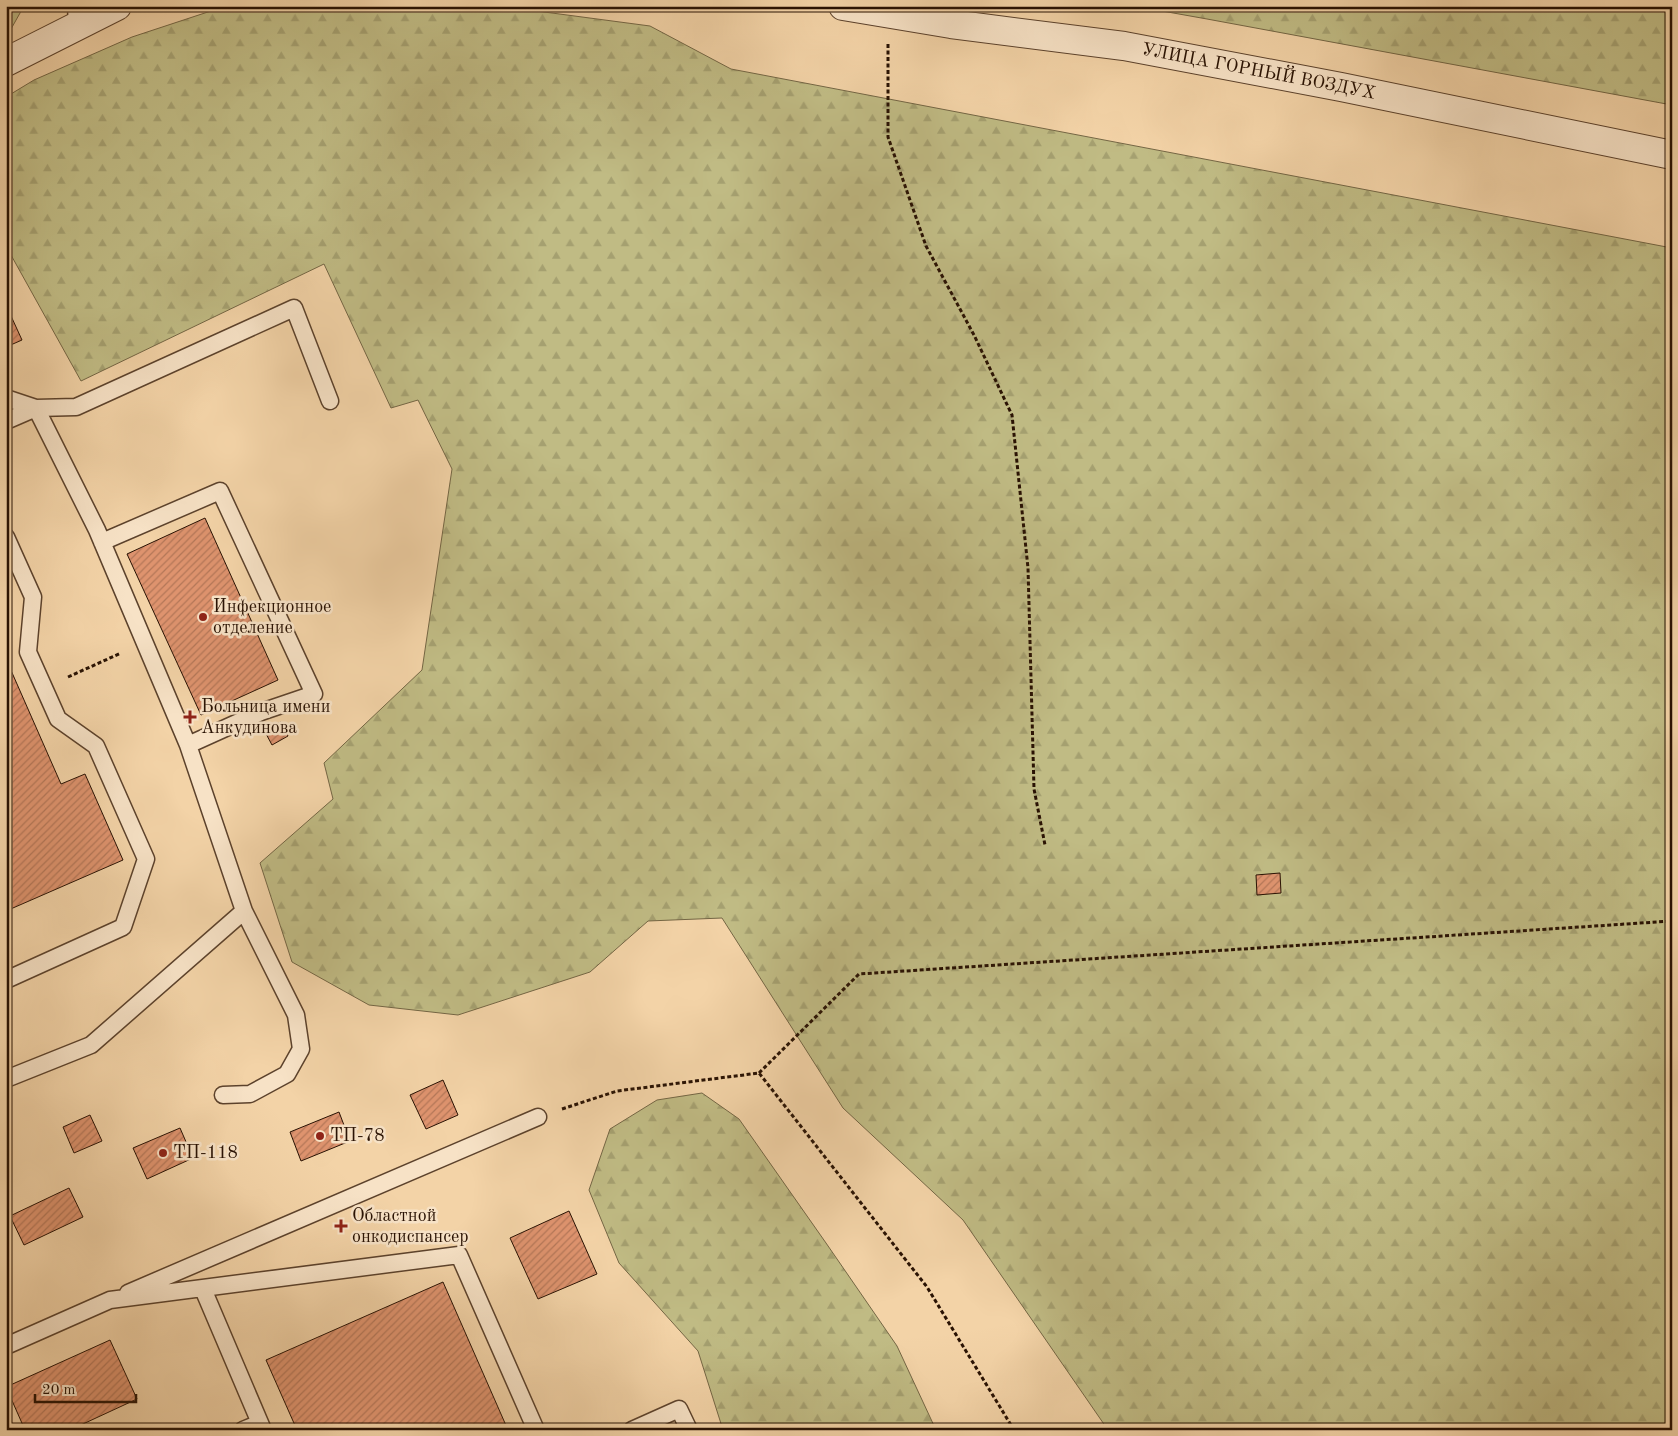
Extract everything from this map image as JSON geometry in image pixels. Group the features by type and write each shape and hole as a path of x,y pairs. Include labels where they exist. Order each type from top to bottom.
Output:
{"street":[{"path":"6,62 76,16 117,6"},
{"name":"УЛИЦА ГОРНЫЙ ВОЗДУХ","path":"843,6 950,24 1124,46 1360,91 1672,155"}],"lane":[{"path":"6,398 36,408 76,407 294,308 330,401"},
{"path":"6,421 36,408"},
{"path":"36,408 102,542 188,745 244,911 296,1015 301,1049 288,1074 250,1094 222,1095"},
{"path":"102,542 220,491 314,694 261,712 188,745"},
{"path":"6,538 33,598 28,652 58,719 96,746 146,859 123,927 6,980"},
{"path":"6,1079 91,1045 244,911"},
{"path":"6,1346 538,1117"},
{"path":"110,1300 203,1290 459,1255 536,1430"},
{"path":"203,1290 261,1426 243,1430"},
{"path":"632,1430 680,1409 689,1430"}],"path":[{"path":"888,14 888,137 926,246 974,335 1012,415 1028,568 1034,789 1045,845"},
{"path":"44,688 144,642"},
{"path":"538,1117 617,1091 759,1073 859,974 1672,922"},
{"path":"759,1073 927,1287 1014,1430"}],"green space":[{"path":"6,6 24,6 11,29 6,32"},
{"path":"226,6 499,6 650,26 731,69 1672,248 1672,1430 1108,1430 963,1220 843,1108 722,918 648,921 590,972 458,1015 369,1005 292,962 260,863 333,799 324,763 422,670 452,469 418,400 391,408 324,264 81,381 6,246 6,97 34,80 132,37"},
{"path":"1134,6 1672,6 1672,105 1207,19"},
{"path":"702,1093 739,1119 826,1243 897,1346 936,1430 723,1430 698,1351 619,1263 589,1190 610,1129 657,1100"}],"building":[{"path":"6,305 22,340 6,347"},
{"name":"Инфекционное отделение","path":"205,518 278,680 201,715 127,554"},
{"path":"6,659 61,784 85,774 123,860 6,911"},
{"path":"281,722 288,736 272,745 264,730"},
{"path":"1280,873 1281,893 1257,895 1256,875"},
{"path":"443,1080 458,1115 426,1129 410,1095"},
{"name":"ТП-78","path":"339,1112 350,1141 301,1161 290,1132"},
{"path":"90,1115 102,1141 74,1153 63,1127"},
{"name":"ТП-118","path":"180,1128 193,1158 147,1179 133,1148"},
{"path":"69,1188 83,1217 24,1245 10,1216"},
{"path":"569,1211 597,1274 538,1299 510,1238"},
{"path":"443,1282 508,1430 297,1430 266,1360"},
{"path":"110,1340 137,1399 70,1430 25,1430 6,1387"}],"place":[{"name":"Инфекционное отделение","path":"203,617"},
{"name":"Больница имени Анкудинова","path":"190,717"},
{"name":"ТП-78","path":"320,1136"},
{"name":"ТП-118","path":"163,1153"},
{"name":"Областной онкодиспансер","path":"341,1226"}]}
